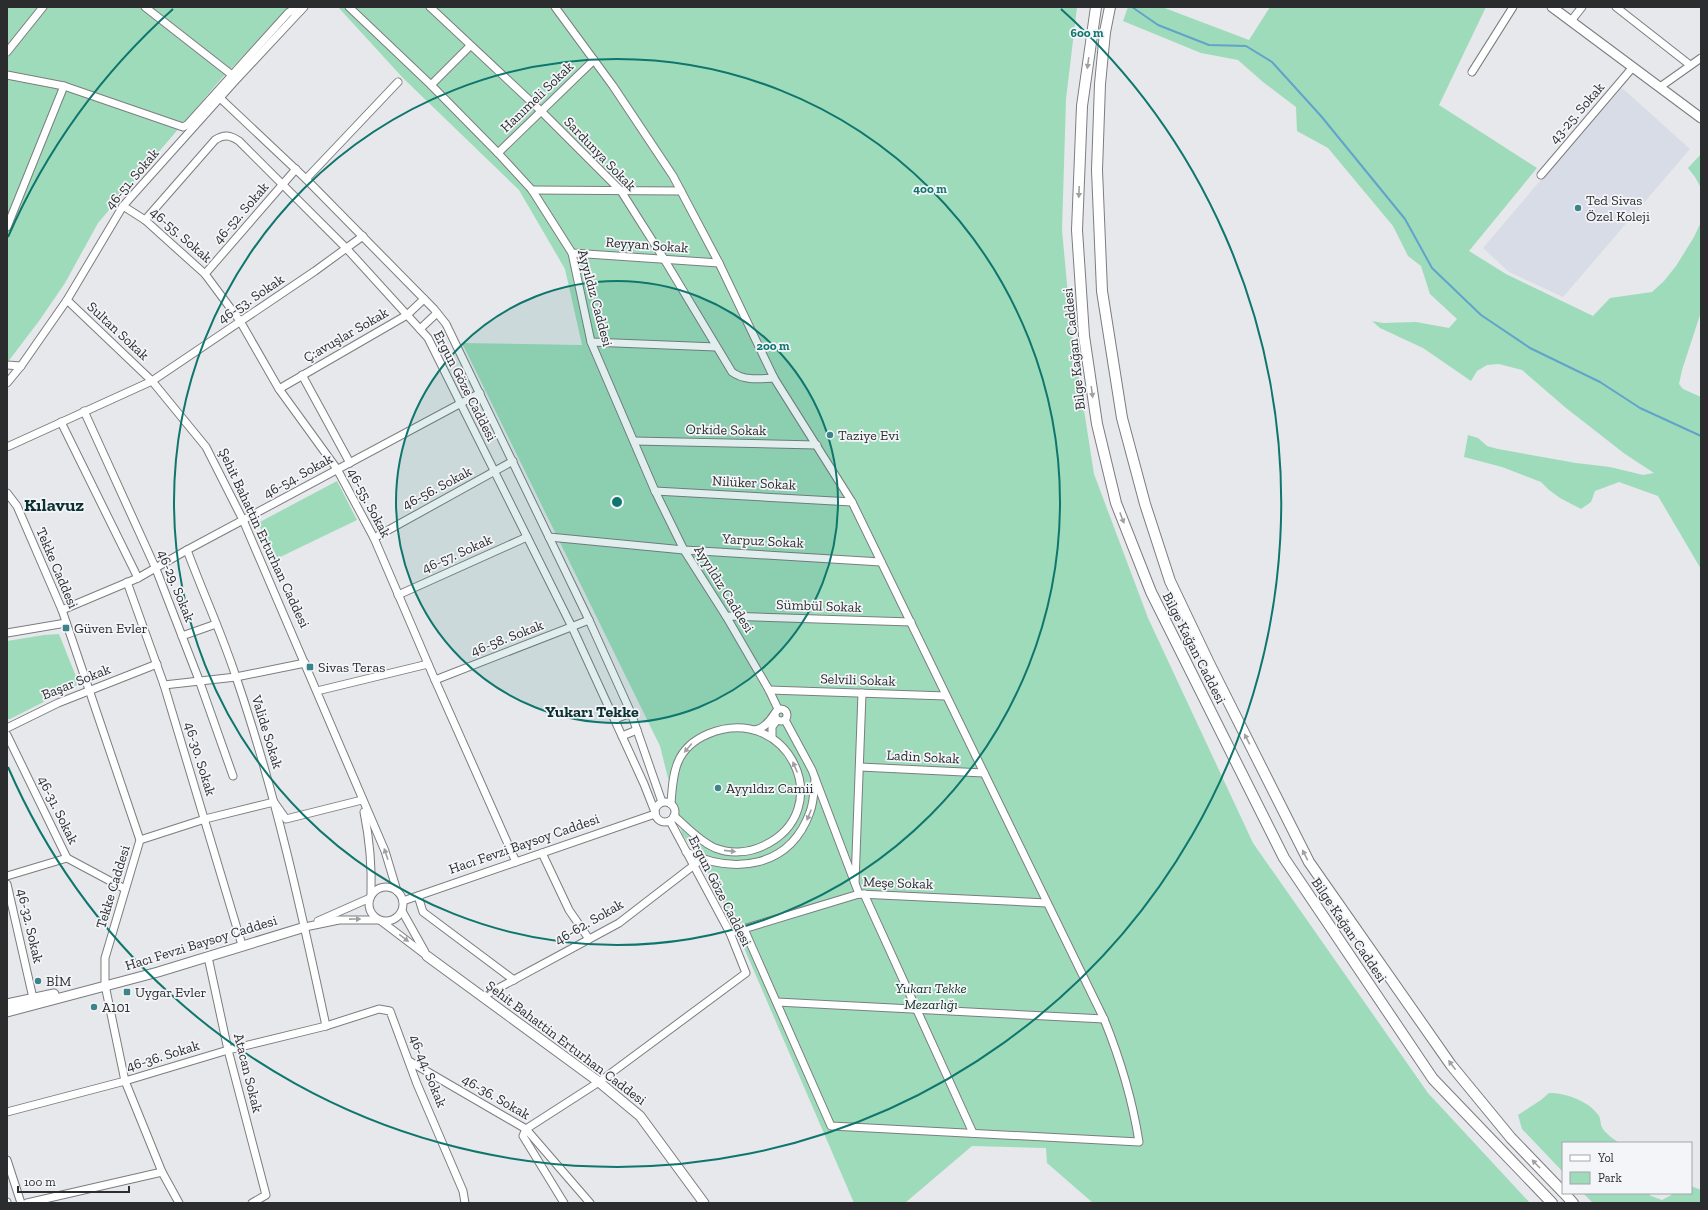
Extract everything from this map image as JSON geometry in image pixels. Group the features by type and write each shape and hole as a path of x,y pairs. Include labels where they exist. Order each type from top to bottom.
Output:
{"main road":[{"name":"Bilge Kağan Caddesi","path":"1096,9 1082,106 1077,230 1084,336 1097,424 1116,503 1151,592 1284,858 1433,1079 1552,1203"},
{"name":"Bilge Kağan Caddesi","path":"1109,11 1100,84 1097,170 1102,291 1122,418 1144,504 1170,581 1209,663 1309,862 1451,1065 1511,1138 1562,1192"},
{"name":"Bilge Kağan Caddesi","path":"1564,1194 1574,1203"}],"street":[{"path":"7,52 43,7"},
{"path":"145,7 232,75"},
{"name":"Ayyıldız Caddesi","path":"349,7 431,85 498,152 532,190 572,253 591,342 655,491 684,550 726,616 769,690 777,714"},
{"name":"Sardunya Sokak","path":"430,7 540,111 621,191 732,372 737,376 759,379 774,378"},
{"path":"555,7 594,60 673,176 719,263 774,378 852,502 1104,1019 1126,1078 1134,1106 1139,1142 831,1126 744,929"},
{"path":"1472,72 1513,7"},
{"path":"1552,7 1701,118"},
{"path":"1571,21 1582,7"},
{"path":"1616,7 1690,65"},
{"name":"46-51. Sokak","path":"64,86 176,126 183,127 187,125 288,13 302,8"},
{"name":"46-51. Sokak","path":"7,383 21,366 67,300 123,206 302,8"},
{"path":"431,85 470,46"},
{"path":"1660,87 1701,58"},
{"name":"Hanımeli Sokak","path":"498,152 594,60"},
{"name":"43-25. Sokak","path":"1541,175 1633,67"},
{"path":"7,75 64,86 7,227"},
{"path":"306,179 398,82"},
{"name":"Ergun Göze Caddesi","path":"220,98 296,169 363,236 437,313 451,333 589,620 631,713 662,802"},
{"name":"Ergun Göze Caddesi","path":"145,220 215,140 224,135 233,137 239,141 347,250 428,338 572,627 615,719 644,784 655,813"},
{"name":"46-52. Sokak","path":"206,274 296,169"},
{"path":"532,190 681,191"},
{"name":"46-55. Sokak","path":"123,206 145,220 206,274 240,321 279,389 337,469 374,538 434,680 516,862"},
{"name":"46-53. Sokak","path":"152,381 347,250 363,236"},
{"name":"Reyyan Sokak","path":"572,253 719,263"},
{"name":"Ç:avuşlar Sokak","path":"279,389 407,315 424,299"},
{"name":"Sultan Sokak","path":"67,300 152,381"},
{"path":"420,329 437,313"},
{"path":"591,342 716,347"},
{"path":"7,365 21,366"},
{"path":"302,375 350,462"},
{"path":"7,447 152,381"},
{"name":"Şehit Bahattin Erturhan Caddesi","path":"152,381 206,447 244,520 385,851 397,891"},
{"name":"46-54. Sokak","path":"62,610 156,569 187,550 480,393"},
{"name":"46-29. Sokak","path":"84,411 156,569 199,680 233,776"},
{"path":"61,422 138,578"},
{"name":"Orkide Sokak","path":"634,441 817,445"},
{"name":"46-56. Sokak","path":"374,538 512,461"},
{"name":"Nilüker Sokak","path":"655,491 852,502"},
{"name":"Tekke Caddesi","path":"7,493 17,506 62,610 140,840 105,958 105,985 125,1080 162,1172 179,1203"},
{"name":"46-57. Sokak","path":"398,595 527,537"},
{"name":"Yarpuz Sokak","path":"549,537 684,550 881,562"},
{"name":"Valide Sokak","path":"187,550 236,677 274,802 305,927 326,1026"},
{"name":"46-30. Sokak","path":"127,582 164,685 242,945"},
{"name":"Sümbül Sokak","path":"726,616 910,622"},
{"name":"46-58. Sokak","path":"434,680 589,620"},
{"path":"7,633 66,623"},
{"path":"182,636 216,624"},
{"name":"Başar Sokak","path":"7,728 30,716 89,690 156,664"},
{"path":"164,685 236,677 305,664"},
{"path":"317,691 428,664"},
{"name":"Selvili Sokak","path":"769,690 946,696"},
{"path":"855,883 862,693"},
{"name":"Ayyıldız Caddesi","path":"777,714 782,708 788,715 785,720 815,776 855,883 862,894 917,1010 974,1134"},
{"path":"615,719 631,713"},
{"path":"777,714 780,722 785,720"},
{"path":"754,730 762,728 777,714"},
{"path":"772,737 772,727 777,714"},
{"path":"671,804 673,774 677,763 692,743 711,733 730,727 754,730 772,737 790,755 798,773 801,793 793,820 788,828 776,839 760,848 739,852 720,850 699,838 672,818"},
{"path":"622,736 637,730"},
{"name":"46-31. Sokak","path":"7,735 67,858 125,889"},
{"name":"Ladin Sokak","path":"860,767 984,774"},
{"path":"686,852 702,859 737,865 752,864 777,854 788,846 801,831 811,810 815,776"},
{"path":"140,840 205,819 274,802 286,820 362,800"},
{"name":"Şehit Bahattin Erturhan Caddesi","path":"362,800 370,842 372,862 370,897"},
{"path":"662,802 671,804 675,809 672,818 664,822 660,821 655,813 656,806 662,802"},
{"name":"Hacı Fevzi Baysoy Caddesi","path":"403,901 655,813"},
{"name":"Ergun Göze Caddesi","path":"599,1082 746,973 730,933 686,852 672,818"},
{"path":"542,853 569,910 589,939"},
{"path":"7,876 67,858"},
{"name":"46-62. Sokak","path":"482,997 619,923 702,859"},
{"name":"46-32. Sokak","path":"7,884 33,998"},
{"path":"384,887 397,891 403,901 402,911 397,918 392,920 379,920 373,916 370,910 370,897 376,890 384,887"},
{"name":"Meşe Sokak","path":"730,933 862,894 1047,903"},
{"path":"418,896 423,912 514,980"},
{"name":"Hacı Fevzi Baysoy Caddesi","path":"305,927 370,897"},
{"name":"Şehit Bahattin Erturhan Caddesi","path":"402,911 427,956"},
{"name":"Hacı Fevzi Baysoy Caddesi","path":"7,1012 208,957 242,945 305,927 339,920 379,920"},
{"name":"Şehit Bahattin Erturhan Caddesi","path":"379,920 599,1082 640,1116 704,1203"},
{"name":"Atacan Sokak","path":"208,957 228,1050 266,1195 252,1203"},
{"name":"Hacı Fevzi Baysoy Caddesi","path":"7,1004 105,985"},
{"path":"777,1002 1104,1019"},
{"name":"46-44. Sokak","path":"326,1026 380,1009 390,1011 463,1191 466,1203"},
{"name":"46-36. Sokak","path":"7,1112 228,1050 326,1026"},
{"name":"46-36. Sokak","path":"409,1061 526,1129 590,1203"},
{"path":"564,1203 523,1136 526,1129 599,1082"},
{"path":"7,1160 21,1203"},
{"path":"27,1203 162,1172"}],"shaded area":[{"name":"Ted Sivas Özel Koleji","path":"1622,88 1690,149 1563,297 1509,272 1483,248"}],"green space":[{"path":"7,7 294,7 288,9 221,79 98,223 65,283 39,321 7,363"},
{"name":"Yukarı Tekke Mezarlığı","path":"338,7 1077,7 1066,99 1062,230 1071,327 1094,474 1148,618 1253,843 1428,1093 1530,1203 1093,1203 1047,1163 1046,1148 972,1146 905,1203 854,1203 732,920 703,864 682,834 660,746 462,343 582,345 565,269 519,190 403,78"},
{"path":"1128,7 1162,7 1249,40 1270,7 1486,7 1439,105 1537,168 1469,251 1506,274 1593,316 1610,298 1652,292 1664,281 1676,266 1694,237 1701,222 1701,312 1682,370 1679,384 1683,389 1701,397 1701,569 1658,496 1619,482 1595,491 1591,502 1581,509 1560,498 1541,482 1502,467 1464,457 1468,435 1478,438 1487,446 1498,449 1576,463 1610,467 1643,475 1654,473 1625,454 1566,408 1522,370 1499,364 1487,365 1477,371 1471,381 1423,348 1380,328 1372,321 1383,323 1416,322 1449,328 1457,319 1430,294 1421,266 1408,256 1393,226 1328,148 1297,131 1296,107 1263,82 1238,60 1201,53 1123,21"},
{"path":"1701,154 1701,188 1688,168"},
{"path":"337,481 357,520 276,559 258,523"},
{"path":"59,634 79,684 10,719 7,719 7,641"},
{"path":"1549,1093 1556,1093 1570,1096 1583,1102 1595,1111 1599,1116 1601,1126 1604,1131 1618,1142 1562,1142 1562,1171 1522,1129 1518,1115"},
{"path":"1692,1186 1701,1190 1701,1203 1593,1203 1584,1194 1649,1194 1662,1200 1673,1194 1692,1194"}],"waterway":[{"path":"1132,7 1158,25 1209,45 1246,46 1272,62 1321,116 1405,219 1432,268 1481,315 1530,348 1600,382 1640,408 1701,436"}],"place":[{"name":"Ted Sivas Özel Koleji","path":"1578,208"},
{"name":"Taziye Evi","path":"830,435"},
{"name":"Güven Evler","path":"66,628"},
{"name":"Sivas Teras","path":"310,667"},
{"name":"Ayyıldız Camii","path":"718,788"},
{"name":"BİM","path":"38,981"},
{"name":"Uygar Evler","path":"127,992"},
{"name":"A101","path":"94,1007"}],"district":[{"name":"Kılavuz","path":"54,505"},
{"name":"Yukarı Tekke","path":"592,711"}]}
